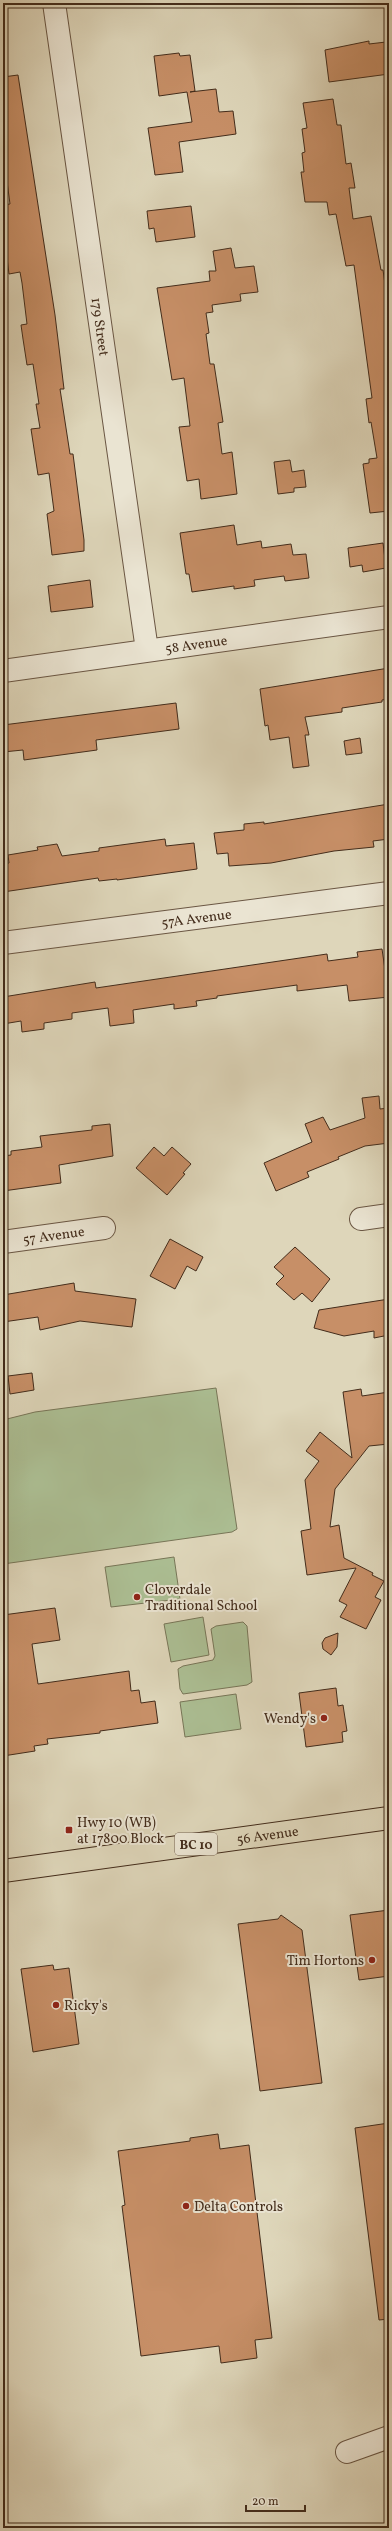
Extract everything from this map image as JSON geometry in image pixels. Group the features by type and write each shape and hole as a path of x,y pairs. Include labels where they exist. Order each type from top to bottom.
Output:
{"highway":[{"name":"56 Avenue","path":"3,1872 389,1818"}],"street":[{"name":"179 Street","path":"54,3 147,650"},
{"name":"58 Avenue","path":"3,671 389,617"},
{"name":"57A Avenue","path":"3,943 389,893"},
{"path":"361,1219 389,1215"},
{"name":"57 Avenue","path":"3,1242 104,1228"},
{"path":"347,2452 389,2437"}],"green space":[{"path":"216,1388 237,1529 232,1532 3,1564 3,1420 35,1412"},
{"path":"174,1557 180,1599 111,1607 105,1567"},
{"path":"203,1617 209,1655 171,1662 164,1624"},
{"path":"243,1622 247,1626 252,1682 247,1685 183,1694 180,1689 178,1669 183,1666 213,1660 215,1656 211,1629 216,1626"},
{"path":"236,1694 241,1729 185,1737 180,1702"}],"building":[{"path":"369,41 369,44 386,42 389,74 329,82 325,50"},
{"path":"179,53 180,56 190,55 195,91 190,92 216,89 219,112 233,111 236,134 179,142 183,172 155,175 148,128 192,122 187,92 159,96 154,56"},
{"path":"18,75 55,315 64,389 60,389 70,454 73,454 84,540 84,551 52,555 47,514 54,511 49,473 38,475 31,429 40,428 36,404 39,404 33,364 27,365 21,325 27,324 22,283 20,272 9,274 3,225 3,205 10,204 3,151 3,77"},
{"path":"333,99 337,125 341,125 346,164 351,163 355,188 349,188 353,219 371,216 381,270 383,270 389,313 389,511 370,513 363,464 369,463 369,459 377,458 371,422 369,423 366,399 372,398 354,265 346,266 336,214 329,215 327,202 305,202 301,172 304,172 302,153 305,152 302,129 307,128 303,103"},
{"path":"191,206 195,237 156,242 154,228 149,229 147,211"},
{"path":"231,248 235,268 254,266 258,292 240,294 241,301 212,305 213,312 206,313 209,333 206,334 210,364 214,364 223,422 218,423 222,454 232,452 237,494 201,499 199,479 187,481 179,427 190,426 184,378 172,380 157,288 210,281 209,271 216,271 213,251"},
{"path":"290,460 292,472 304,470 306,487 294,488 294,492 278,494 274,462"},
{"path":"234,525 237,545 261,541 262,548 291,544 293,555 306,554 309,578 285,581 284,576 254,580 255,586 234,589 234,586 192,592 189,574 186,574 180,533"},
{"path":"383,543 386,568 363,572 362,565 350,567 348,548"},
{"path":"90,580 93,607 51,612 48,586"},
{"path":"389,668 389,699 382,700 382,702 342,708 342,712 305,717 309,735 305,735 309,766 293,768 289,737 270,740 268,725 265,726 260,689"},
{"path":"176,703 179,729 96,740 97,750 24,760 23,750 3,752 3,725"},
{"path":"360,738 362,753 346,755 344,741"},
{"path":"389,804 389,839 373,841 374,847 334,851 271,863 229,866 228,853 217,854 214,833 244,830 244,824 264,822 264,824"},
{"path":"165,839 166,846 194,843 197,869 117,880 99,881 98,878 3,892 3,864 9,863 8,855 38,850 37,847 57,844 62,856 99,851 99,848"},
{"path":"382,949 389,997 349,1001 347,985 297,991 297,985 217,996 217,998 196,1001 197,1006 174,1009 174,1004 133,1010 134,1023 110,1026 108,1008 72,1013 72,1019 44,1023 44,1029 22,1032 21,1021 3,1024 3,997 95,982 96,988 327,954 328,961 358,957 357,952"},
{"path":"379,1096 380,1109 389,1108 389,1143 365,1146 338,1157 339,1159 307,1172 309,1177 276,1191 264,1163 312,1142 305,1124 323,1117 330,1130 365,1118 362,1098"},
{"path":"110,1124 113,1156 59,1165 61,1183 3,1191 3,1156 11,1155 11,1151 42,1147 40,1136 92,1130 92,1126"},
{"path":"154,1147 164,1156 172,1147 191,1164 183,1173 185,1174 167,1195 136,1168"},
{"path":"170,1239 203,1257 196,1271 187,1266 175,1289 150,1276"},
{"path":"295,1247 330,1279 312,1302 302,1293 294,1300 276,1284 284,1276 274,1267"},
{"path":"74,1283 75,1291 136,1299 132,1327 80,1321 40,1330 38,1317 3,1322 3,1295"},
{"path":"389,1299 389,1335 374,1338 374,1331 344,1336 314,1328 319,1310"},
{"path":"32,1373 34,1390 10,1394 8,1376"},
{"path":"361,1389 362,1396 389,1392 389,1444 369,1446 335,1489 330,1527 339,1525 344,1558 373,1573 372,1575 384,1581 375,1597 381,1600 366,1629 340,1617 347,1605 339,1601 356,1568 307,1575 301,1531 311,1529 305,1480 319,1461 306,1451 320,1432 352,1458 343,1392"},
{"path":"55,1608 60,1640 32,1644 38,1684 129,1671 131,1691 139,1690 141,1703 155,1701 158,1723 100,1731 100,1733 47,1739 48,1744 34,1746 35,1751 3,1756 3,1615"},
{"path":"338,1633 337,1647 331,1655 323,1649 322,1643 325,1638"},
{"name":"Wendy's","path":"336,1688 338,1706 343,1705 347,1731 342,1732 343,1742 306,1747 299,1693"},
{"name":"Tim Hortons","path":"389,1910 389,1976 359,1980 350,1915"},
{"path":"281,1915 302,1930 322,2083 260,2091 238,1924 278,1919"},
{"path":"53,1965 54,1970 69,1968 79,2044 33,2052 21,1969"},
{"path":"389,2123 389,2319 379,2320 355,2128"},
{"path":"218,2134 220,2149 249,2145 272,2338 255,2340 257,2358 221,2363 219,2346 141,2356 122,2206 125,2205 118,2151 190,2141 190,2138"}],"place":[{"name":"Cloverdale Traditional School","path":"137,1597"},
{"name":"Wendy's","path":"324,1718"},
{"name":"Hwy 10 (WB) at 17800 Block","path":"69,1830"},
{"name":"Tim Hortons","path":"372,1960"},
{"name":"Ricky's","path":"56,2005"},
{"name":"Delta Controls","path":"186,2206"}]}
